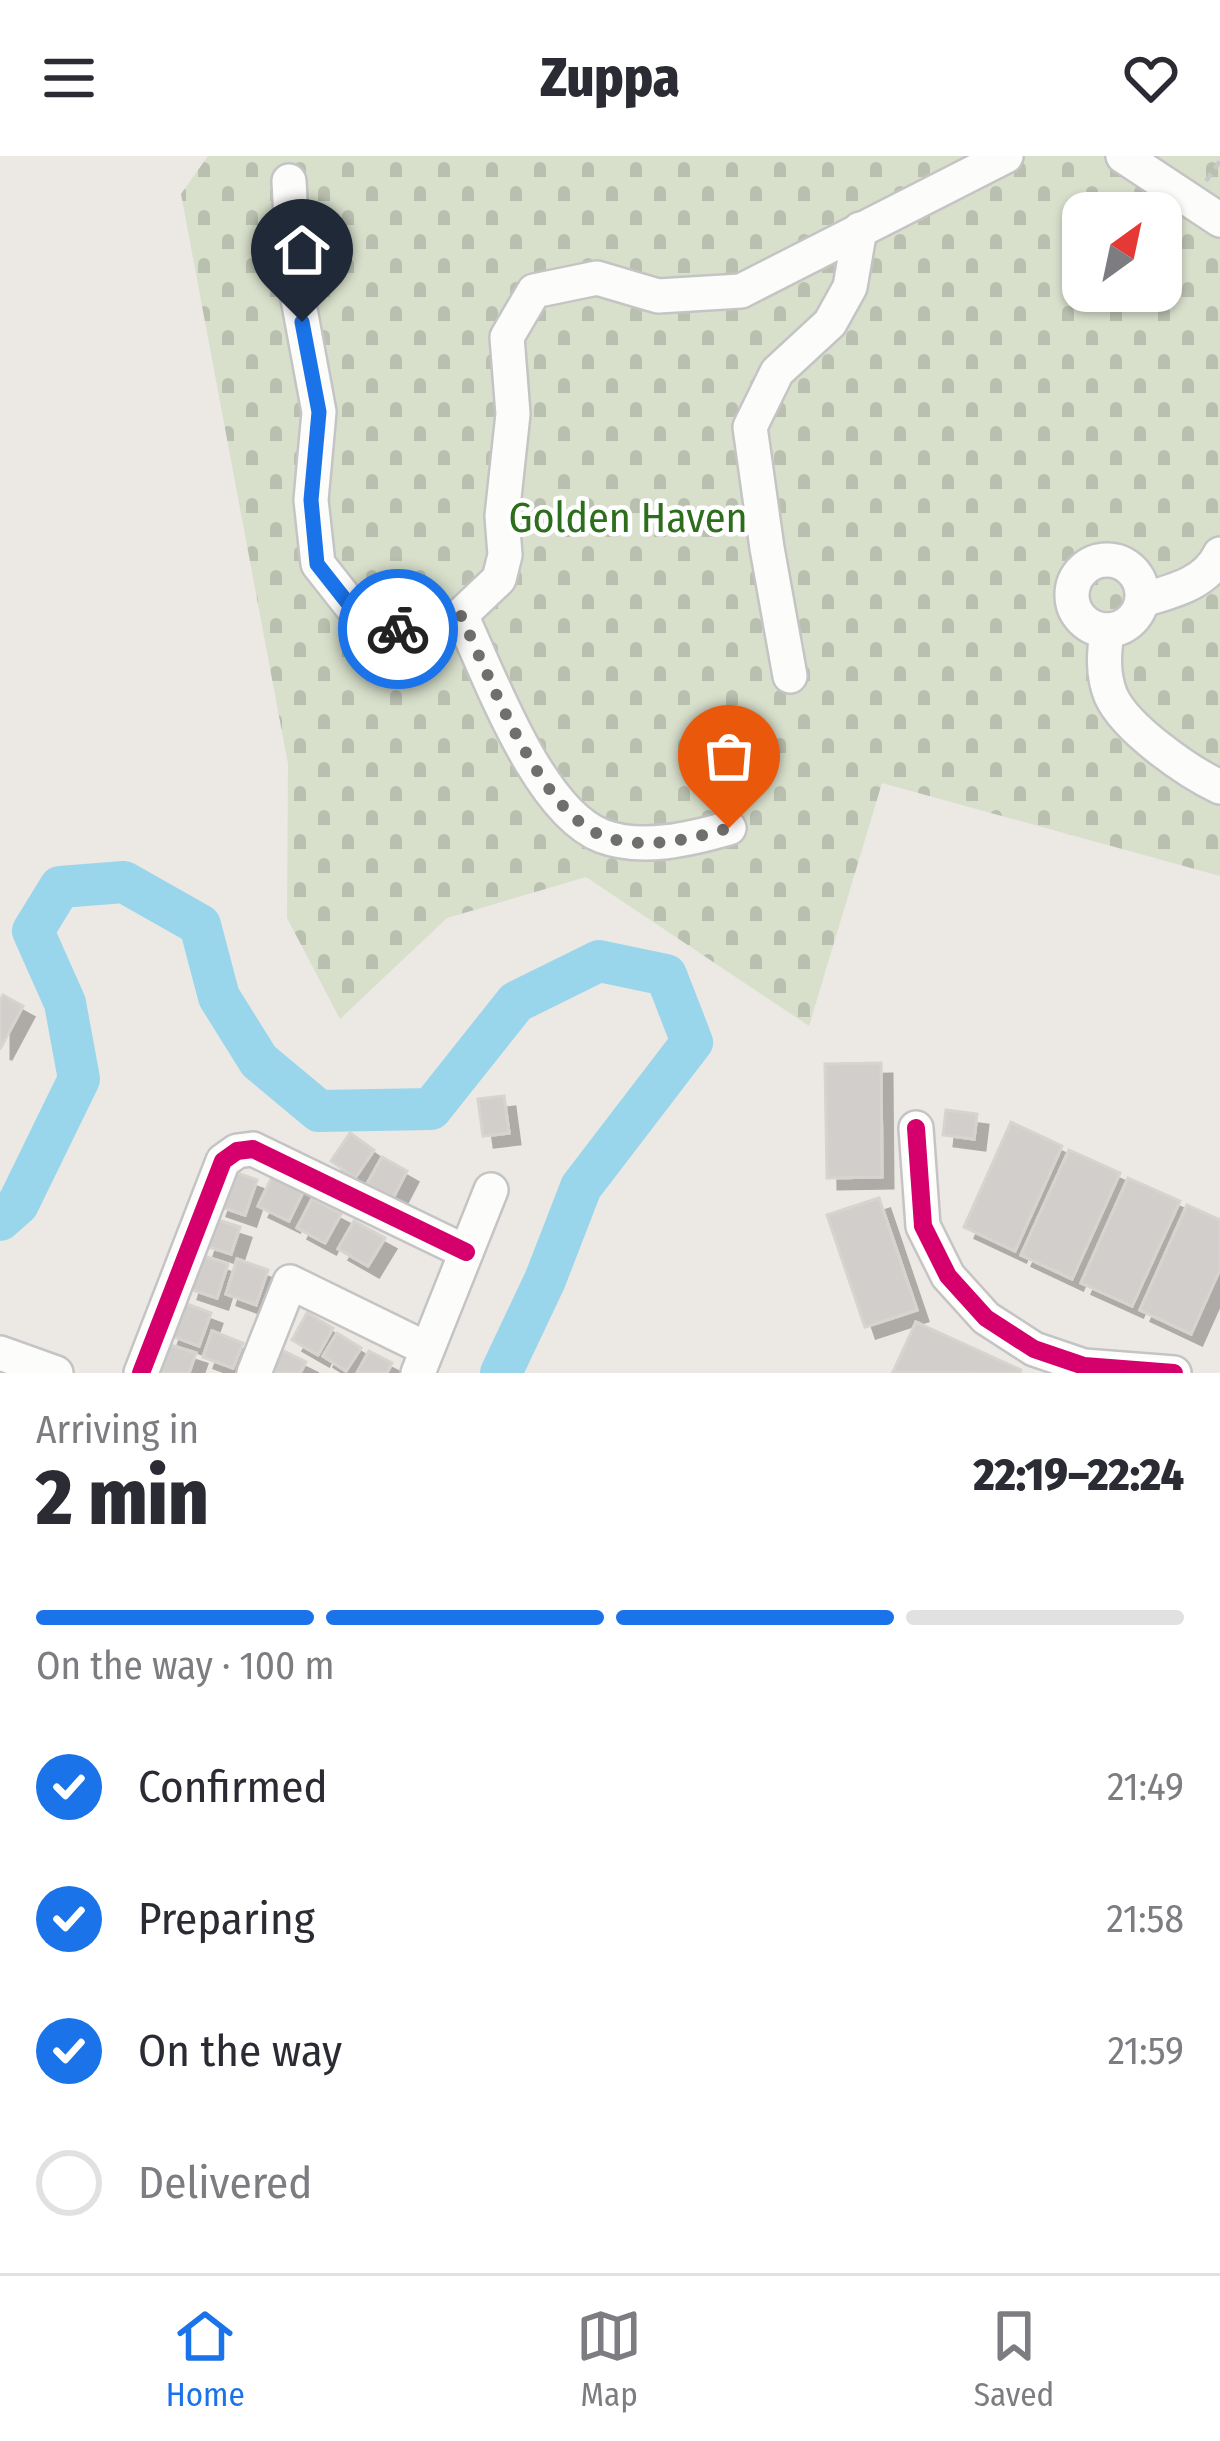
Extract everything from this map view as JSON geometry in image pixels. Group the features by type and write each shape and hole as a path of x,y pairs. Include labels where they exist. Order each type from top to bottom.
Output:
{"street":[{"path":"289,181 294,278 319,412 311,500 317,564 358,616 398,629 461,616 499,579 505,555 502,515 513,414 507,337 534,291 597,278 658,296 742,291 1006,156"},
{"path":"1123,156 1220,220"},
{"path":"790,676 750,427 777,372 830,322 850,287 860,229"},
{"path":"1143,600 1189,585 1215,565 1220,554"},
{"path":"1106,559 1127,564 1140,580 1143,600 1135,618 1107,630 1081,618 1072,601 1074,581 1087,565 1106,559"},
{"path":"461,616 554,801 602,836 655,843 729,828"},
{"path":"1107,630 1103,660 1112,698 1172,758 1220,787"},
{"path":"916,1128 923,1226 948,1276 986,1318 1034,1348 1083,1369 1126,1366 1174,1373"},
{"path":"141,1373 223,1161 237,1151 253,1150 466,1252"},
{"path":"254,1373 290,1282 422,1361 491,1190"},
{"path":"0,1353 56,1373"}],"green space":[{"name":"Golden Haven","path":"208,156 1220,156 1220,876 882,783 809,1026 586,877 447,918 340,1019 287,918 288,764 181,194"}],"building":[{"path":"3,995 23,1006 0,1049 0,1001"},
{"path":"881,1063 882,1177 827,1178 825,1064"},
{"path":"504,1096 509,1133 483,1136 478,1099"},
{"path":"946,1110 977,1114 974,1139 943,1135"},
{"path":"1011,1122 1062,1146 1015,1251 964,1227"},
{"path":"350,1133 374,1150 355,1178 331,1161"},
{"path":"1069,1150 1120,1173 1072,1279 1021,1255"},
{"path":"382,1157 407,1171 393,1198 367,1184"},
{"path":"229,1170 257,1180 245,1215 216,1205"},
{"path":"273,1175 304,1190 289,1221 258,1206"},
{"path":"1128,1178 1180,1201 1132,1306 1081,1283"},
{"path":"879,1198 917,1310 865,1327 827,1215"},
{"path":"312,1199 341,1214 325,1243 297,1228"},
{"path":"1187,1205 1220,1220 1220,1269 1191,1334 1140,1310"},
{"path":"212,1218 240,1227 231,1254 203,1245"},
{"path":"354,1221 385,1238 368,1266 338,1249"},
{"path":"198,1254 228,1264 217,1298 187,1288"},
{"path":"237,1259 268,1270 256,1305 226,1294"},
{"path":"179,1301 211,1313 199,1346 167,1334"},
{"path":"307,1313 333,1328 318,1355 292,1340"},
{"path":"916,1322 1021,1370 1020,1373 893,1372"},
{"path":"212,1331 243,1343 233,1368 203,1357"},
{"path":"337,1333 361,1348 346,1371 323,1356"},
{"path":"164,1343 196,1353 189,1373 154,1373"},
{"path":"282,1350 306,1362 300,1373 269,1373"},
{"path":"369,1351 392,1363 387,1373 357,1373"}],"waterway":[{"path":"0,1220 18,1204 79,1079 65,1003 33,931 60,887 124,882 200,925 219,997 259,1061 319,1111 431,1109 516,1002 599,961 666,975 692,1042 581,1187 545,1280 501,1373"}],"cycle path":[{"path":"916,1128 923,1226 948,1276 986,1318 1034,1349 1084,1366 1174,1373"},
{"path":"141,1373 223,1161 237,1151 253,1149 466,1252"}],"way so far":[{"path":"398,629 461,616 554,801 602,836 655,843 729,828"}],"route":[{"path":"302,322 319,412 311,500 317,564 358,616 398,629"}]}
